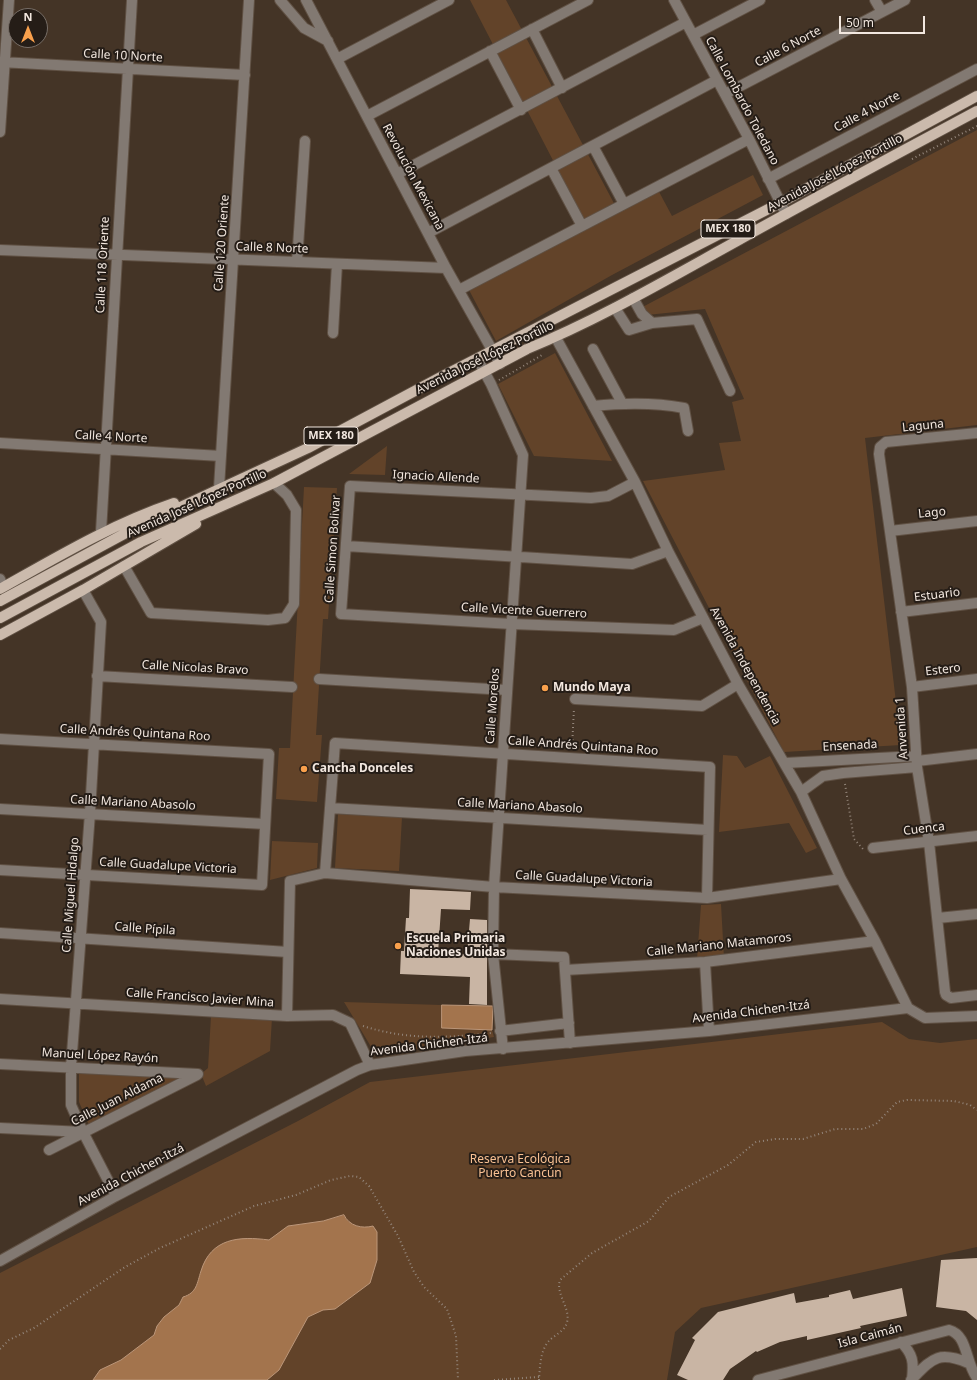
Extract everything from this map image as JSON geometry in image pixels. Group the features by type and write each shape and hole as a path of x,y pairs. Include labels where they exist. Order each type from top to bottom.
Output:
{"main road":[{"name":"Avenida José López Portillo","path":"0,601 135,528 308,448 439,378 494,352 780,203 977,96"},
{"name":"Avenida José López Portillo","path":"0,618 141,542 274,484 527,350 556,338 615,308 786,214 977,112"},
{"path":"1,585 101,532 140,515 219,488"},
{"path":"0,635 83,590 231,503"}],"street":[{"path":"0,132 2,62 9,0"},
{"name":"Calle 118 Oriente","path":"101,532 132,0"},
{"name":"Calle 120 Oriente","path":"219,488 249,0"},
{"path":"280,0 304,28 328,41"},
{"name":"Revolución Mexicana","path":"306,0 446,268 500,364"},
{"path":"337,59 448,0"},
{"path":"367,116 588,0"},
{"name":"Calle Lombardo Toledano","path":"674,0 749,139 786,214"},
{"path":"693,35 760,0"},
{"path":"875,0 882,12"},
{"name":"Calle 6 Norte","path":"725,94 905,0"},
{"path":"398,174 686,22"},
{"path":"532,29 562,88"},
{"path":"490,51 521,110"},
{"name":"Calle 10 Norte","path":"2,62 245,75"},
{"name":"Calle 4 Norte","path":"768,179 977,68"},
{"path":"428,233 717,80"},
{"path":"459,290 749,139"},
{"path":"297,262 305,141"},
{"path":"593,146 624,204"},
{"path":"551,168 582,226"},
{"name":"Calle 8 Norte","path":"0,250 446,268"},
{"path":"333,333 337,264"},
{"path":"633,298 642,314 652,324"},
{"path":"615,308 629,330 652,324 697,319 730,391"},
{"name":"Avenida Independencia","path":"556,338 635,482 668,551 738,684 801,792 842,879 908,1008"},
{"path":"593,349 622,403"},
{"path":"478,360 486,372"},
{"name":"Calle Morelos","path":"486,372 523,455 494,887 493,954 503,1049"},
{"path":"593,406 622,403 668,404 684,408 688,432"},
{"name":"Laguna","path":"879,454 880,447 886,442 977,433"},
{"name":"Calle 4 Norte","path":"0,444 221,456"},
{"name":"Anvenida 1","path":"879,454 912,687 917,761 929,842 945,992 946,996 951,998 977,994"},
{"name":"Ignacio Allende","path":"350,486 592,498 608,496 635,482"},
{"path":"124,566 151,612 268,620 285,618 294,604 296,510 287,495 274,484"},
{"name":"Calle Simon Bolivar","path":"341,614 350,486"},
{"name":"Lago","path":"890,531 977,521"},
{"path":"346,546 632,564 668,551"},
{"name":"Calle Miguel Hidalgo","path":"83,590 101,622 86,874 71,1067 72,1105 83,1132 116,1196"},
{"name":"Estuario","path":"901,612 977,603"},
{"name":"Calle Vicente Guerrero","path":"341,614 512,624 674,630 703,618"},
{"name":"Calle Nicolas Bravo","path":"97,676 292,687"},
{"path":"319,679 507,690"},
{"name":"Estero","path":"912,687 977,679"},
{"path":"575,699 702,706 738,684"},
{"name":"Calle Andrés Quintana Roo","path":"0,740 268,754 265,824"},
{"name":"Calle Andrés Quintana Roo","path":"330,808 335,743 710,767 708,830"},
{"name":"Ensenada","path":"801,792 823,776 917,761 977,754"},
{"name":"Ensenada","path":"785,763 917,761"},
{"path":"287,1016 290,881 325,873 330,808"},
{"name":"Calle Mariano Abasolo","path":"330,808 708,830"},
{"name":"Calle Mariano Abasolo","path":"0,809 265,824"},
{"name":"Calle Guadalupe Victoria","path":"0,870 262,885 265,824"},
{"path":"707,898 708,830"},
{"name":"Cuenca","path":"873,848 977,836"},
{"name":"Calle Guadalupe Victoria","path":"325,873 494,887 707,898 842,879"},
{"path":"938,918 977,914"},
{"name":"Calle Pípila","path":"0,933 288,952"},
{"name":"Calle Mariano Matamoros","path":"565,970 705,962 875,941"},
{"path":"493,954 564,957 570,1043"},
{"path":"705,962 710,1031"},
{"name":"Calle Francisco Javier Mina","path":"0,998 287,1016 333,1015 350,1023"},
{"path":"908,1008 925,1018 977,1016"},
{"name":"Avenida Chichen-Itzá","path":"0,1261 116,1196 370,1064 465,1051 710,1031 908,1008"},
{"path":"350,1023 370,1064"},
{"path":"500,1031 568,1023"},
{"name":"Manuel López Rayón","path":"0,1064 198,1074"},
{"name":"Calle Juan Aldama","path":"49,1150 198,1074"},
{"path":"0,1128 83,1132"},
{"name":"Isla Caimán","path":"758,1380 940,1331 949,1330 956,1332 962,1337 968,1363 977,1378"},
{"path":"901,1342 912,1356 912,1379"},
{"path":"912,1379 930,1360 940,1356 949,1356 968,1363"}],"path":[{"path":"572,758 575,699"},
{"path":"843,773 854,840 863,849 873,848"},
{"path":"350,1023 378,1031 423,1038 451,1038 500,1031"},
{"path":"494,1380 539,1378 542,1356 548,1342 566,1324 568,1314 558,1287 560,1280 571,1269 592,1253 649,1221 669,1197 728,1164 756,1142 775,1139 803,1140 835,1129 863,1129 876,1124 897,1102 907,1100 954,1101 970,1105 977,1110"},
{"path":"0,1348 9,1340 34,1328 124,1267 160,1248 254,1206 296,1195 331,1180 350,1176 359,1177 369,1186 398,1236 414,1272 424,1287 447,1309 456,1336 458,1380"}],"green space":[{"path":"470,0 506,0 617,209 657,188 672,216 753,175 763,195 612,275 496,341 469,290 588,228"},
{"path":"977,130 977,425 865,438 901,745 784,752 643,481 725,470 719,443 741,441 732,402 744,399 705,309 637,316 635,311"},
{"path":"555,353 612,461 534,456 498,384"},
{"path":"387,446 385,475 349,474"},
{"path":"304,487 337,488 328,619 323,619 316,735 322,735 317,802 276,799 279,748 290,748"},
{"path":"723,755 737,756 745,768 770,756 817,848 806,853 789,823 719,832"},
{"path":"338,814 402,817 399,871 335,868"},
{"path":"272,841 318,843 317,868 270,880"},
{"path":"721,904 724,958 697,959 701,905"},
{"path":"344,1002 442,1005 442,1028 492,1030 494,1037 376,1055"},
{"path":"211,1016 272,1018 270,1051 206,1086 201,1074 208,1068"},
{"name":"Reserva Ecológica Puerto Cancún","path":"882,1022 909,1039 940,1043 977,1039 977,1247 701,1308 675,1332 667,1380 0,1380 0,1273 298,1121 370,1082"},
{"path":"79,1072 191,1076 89,1125 79,1102"}],"shaded area":[{"path":"442,1005 493,1006 492,1030 442,1028"},
{"path":"344,1215 352,1224 360,1227 373,1226 377,1232 377,1260 370,1283 335,1309 323,1310 308,1317 279,1370 267,1380 93,1380 100,1370 121,1360 154,1335 157,1326 164,1317 179,1305 183,1297 194,1290 206,1260 219,1246 237,1239 269,1240 288,1226 323,1221"}],"building":[{"path":"410,889 471,892 470,910 441,909 438,953 467,954 470,919 487,920 487,1005 469,1004 470,977 400,974 401,951 404,951 406,918 409,918"},
{"path":"977,1258 977,1320 966,1311 936,1307 941,1260"},
{"path":"902,1288 907,1316 860,1326 861,1328 807,1340 807,1336 780,1342 757,1352 756,1351 730,1369 723,1380 688,1380 677,1375 695,1340 692,1338 718,1312 794,1293 796,1303 829,1297 829,1295 850,1290 853,1299"}],"place":[{"name":"Mundo Maya","path":"545,688"},
{"name":"Cancha Donceles","path":"304,769"},
{"name":"Escuela Primaria Naciones Unidas","path":"398,946"}]}
